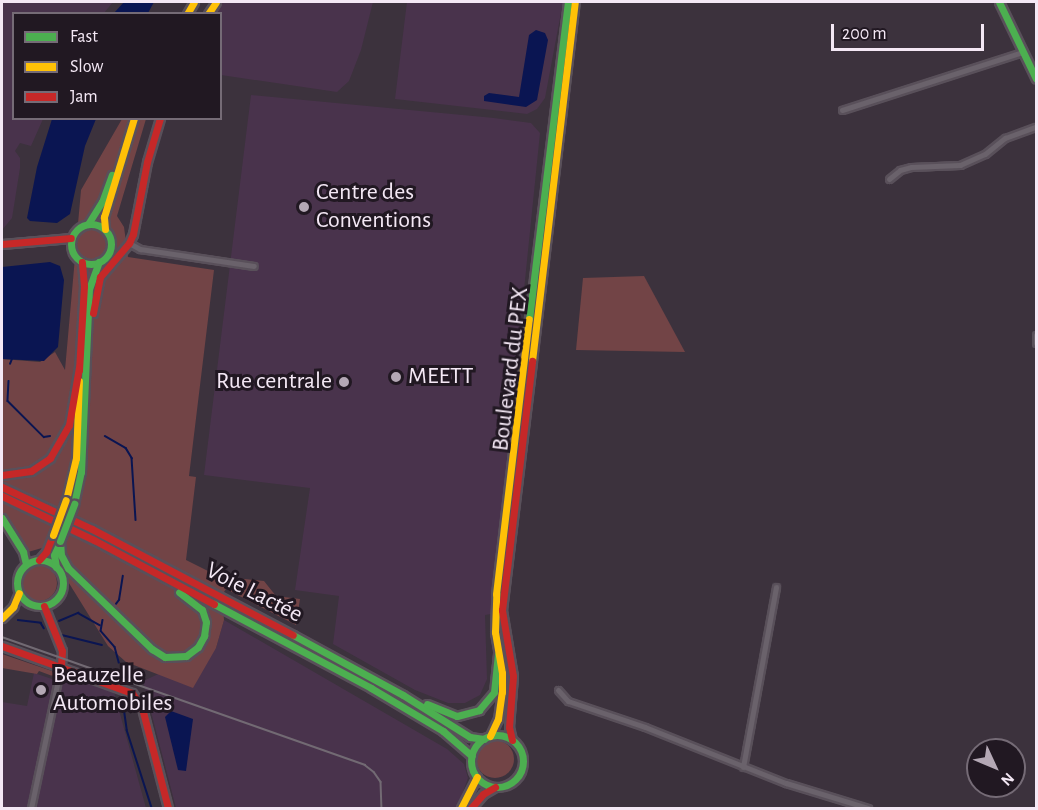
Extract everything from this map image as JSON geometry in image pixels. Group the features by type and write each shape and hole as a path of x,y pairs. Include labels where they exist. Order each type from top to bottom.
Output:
{"main road":[{"name":"Boulevard du PEX","path":"487,737 498,719 502,692 495,632 496,594 568,2"},
{"name":"Boulevard du PEX","path":"512,740 508,727 513,684 502,610 575,2"},
{"path":"999,2 1036,80"},
{"path":"19,593 30,604 44,606 55,600 62,587 54,555 74,504 81,472 89,290 93,273 111,246 105,229 104,217 133,120"},
{"path":"88,339 100,277 129,243 160,120"},
{"path":"71,248 71,238 75,231 88,224 102,202 126,144"},
{"path":"88,224 105,229"},
{"path":"2,244 71,238"},
{"path":"26,564 39,560 46,552 66,500 76,458 84,286 82,262 71,248 56,241"},
{"path":"82,262 99,262"},
{"path":"2,475 31,471 50,458 69,425 79,367"},
{"name":"Voie Lactée","path":"2,488 92,529 291,634 369,676 470,737 487,737"},
{"name":"Voie Lactée","path":"2,496 54,520 405,706 461,744 472,756"},
{"path":"2,518 23,552 26,564 17,581 19,593 13,607 2,618"},
{"path":"60,541 64,562 81,582 158,654 179,657 198,647 204,636 206,622 202,610 191,599 166,583 165,578"},
{"path":"39,560 56,567"},
{"path":"44,606 62,651 61,666"},
{"path":"2,646 129,690 137,697 168,808"},
{"path":"369,676 446,713 470,714 487,704 494,693 495,663 498,654"},
{"path":"471,808 483,794 513,781 522,768 522,752 512,740 498,735 487,737 472,756 477,777 495,787"},
{"path":"461,808 477,777"}],"street":[{"path":"842,110 1023,52"},
{"path":"889,179 900,170 911,167 960,165 986,154 1005,138 1036,127"},
{"path":"129,243 140,249 254,266"},
{"path":"1036,335 1036,343"},
{"path":"743,767 776,587"},
{"path":"31,808 61,666"},
{"path":"558,690 568,701 645,727 743,767 868,808"}],"shaded area":[{"path":"2,2 113,2 105,12 12,12 12,120 43,120 31,146 20,143 15,151 20,158 20,168 12,218 2,230"},
{"path":"124,2 154,2 149,12 115,12"},
{"path":"222,2 373,2 361,50 349,81 337,92 222,75 222,12 215,12"},
{"path":"407,2 563,2 545,98 537,109 527,114 395,99"},
{"path":"536,30 545,33 548,40 537,100 526,107 484,101 484,96 489,93 519,97 529,35"},
{"path":"251,95 494,118 531,123 540,133 491,614 485,615 487,679 480,695 465,703 448,703 415,690 333,644 339,596 295,590 310,488 204,475"},
{"path":"52,120 96,120 85,146 70,214 57,223 30,221 27,218 37,167"},
{"path":"121,120 146,120 117,216 124,227 128,257 214,270 189,476 196,477 186,560 218,576 264,581 276,596 300,599 296,625 226,589 222,595 224,620 216,648 193,688 126,662 108,646 67,580 57,561 57,554 42,548 28,552 2,513 2,478 9,478 31,466 2,473 2,359 40,362 55,352 65,370 81,190"},
{"path":"50,262 60,266 64,280 58,347 44,361 2,359 2,267"},
{"path":"644,276 685,352 576,350 583,278"},
{"path":"39,565 51,571 57,583 51,595 39,601 27,595 21,583 27,571"},
{"path":"224,620 447,749 464,764 468,778 457,808 176,808 143,681 216,648"},
{"path":"2,654 52,671 55,677 39,671 37,674 2,668"},
{"path":"34,673 55,680 77,679 114,692 146,808 2,808 2,702 27,706"},
{"path":"171,711 193,719 186,771 178,770 165,717"},
{"path":"495,740 509,745 514,759 509,773 495,778 481,773 476,759 481,745"}],"waterway":[{"path":"10,364 12,359"},
{"path":"9,381 8,401 44,437 50,436"},
{"path":"105,436 126,448 132,458 136,520"},
{"path":"116,604 119,600 123,576"},
{"path":"59,621 78,613 100,625"},
{"path":"18,620 41,623 44,628"},
{"path":"103,620 101,631 115,647 119,662"},
{"path":"62,635 102,645"},
{"path":"122,693 127,730 152,808"}],"tram line":[{"path":"2,637 365,765 381,782 382,808"}],"traffic: fast":[{"path":"529,319 568,2"},
{"path":"999,2 1036,79"},
{"path":"88,224 102,202 112,175"},
{"path":"91,224 105,230 111,244 105,258 91,264 77,258 71,244 77,230 91,224"},
{"path":"74,504 81,472 89,289 99,262"},
{"path":"60,541 74,504"},
{"path":"2,518 23,552 26,564"},
{"path":"60,541 61,555 68,568 152,649 165,657 186,656 198,647 204,636 206,622 202,610 179,592"},
{"path":"56,567 54,555 60,542"},
{"path":"40,560 56,567 63,583 56,599 40,606 24,599 17,583 24,567 40,560"},
{"path":"214,604 371,688 443,731 472,756"},
{"path":"293,635 403,695 470,737 484,739"},
{"path":"427,704 457,716 479,710 494,692 498,654"},
{"path":"497,735 507,737 515,743 521,751 523,761 521,771 515,779 507,785 497,787 487,785 479,779 473,771 471,761 473,751 479,743 487,737 497,735"}],"traffic: slow":[{"path":"188,12 194,2"},
{"path":"209,12 216,2"},
{"path":"532,361 575,2"},
{"path":"105,229 104,217 133,120"},
{"path":"490,736 498,719 502,692 502,673 495,632 496,594 529,319"},
{"path":"66,500 76,458 79,381"},
{"path":"53,535 66,500"},
{"path":"2,618 13,607 19,593"},
{"path":"461,808 477,777"}],"traffic: jam":[{"path":"93,313 100,277 129,243 133,234 147,162 159,120"},
{"path":"2,244 71,238"},
{"path":"79,370 84,286 82,262"},
{"path":"512,740 509,727 513,676 502,610 532,361"},
{"path":"2,475 31,471 50,458 69,425 79,367"},
{"path":"2,487 92,529 293,635"},
{"path":"2,496 94,540 214,604"},
{"path":"39,560 46,552 53,535"},
{"path":"44,606 62,651 61,666"},
{"path":"2,646 132,693 142,708 168,808"},
{"path":"471,808 483,794 495,787"}],"place":[{"name":"Centre des Conventions","path":"304,207"},
{"name":"MEETT","path":"396,377"},
{"name":"Rue centrale","path":"344,382"},
{"name":"Beauzelle Automobiles","path":"41,690"}]}
